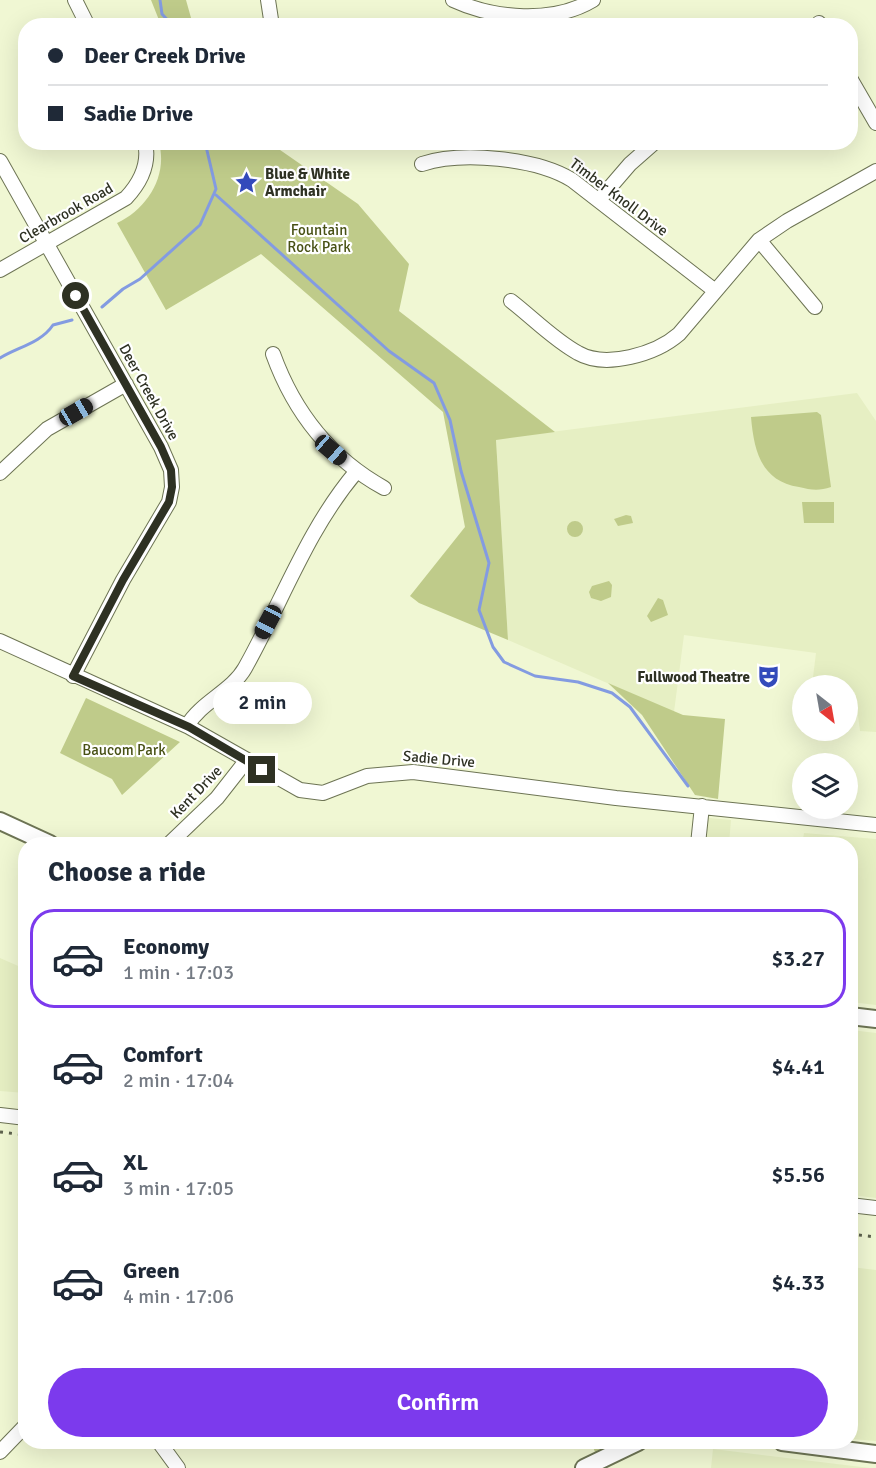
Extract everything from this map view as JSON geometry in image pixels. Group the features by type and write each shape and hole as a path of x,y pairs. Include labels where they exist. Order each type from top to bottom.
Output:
{"main road":[{"path":"0,821 35,837"},
{"path":"858,1017 876,1019"},
{"path":"584,1468 623,1449"},
{"path":"837,1449 876,1454"}],"street":[{"path":"75,0 84,18"},
{"path":"268,0 271,18"},
{"path":"453,0 489,12 541,15 568,11 593,0"},
{"path":"858,92 876,123"},
{"name":"Clearbrook Road","path":"0,270 126,198 136,187 144,171 145,150"},
{"path":"598,200 630,164 646,150"},
{"name":"Timber Knoll Drive","path":"422,164 439,158 537,164 563,174 714,290"},
{"name":"Deer Creek Drive","path":"0,161 126,384 167,460 172,479 171,495 165,510 132,563 73,676"},
{"path":"511,301 579,354 605,359 650,353 666,345 684,328 714,290 759,240 787,221 876,171"},
{"path":"759,240 815,307"},
{"path":"273,354 292,399 310,425 331,450 356,472 384,488"},
{"path":"0,473 47,429 126,384"},
{"path":"187,726 244,669 318,527 339,492 356,472"},
{"name":"Sadie Drive","path":"0,641 187,726 300,790 326,793 367,776 413,772 616,798 876,825"},
{"name":"Kent Drive","path":"176,837 217,798 246,761"},
{"path":"699,837 702,806"},
{"path":"0,1115 18,1117"},
{"path":"858,1206 876,1208"},
{"path":"0,1452 18,1433"},
{"path":"164,1449 178,1468"}],"shaded area":[{"path":"857,393 876,421 876,732 860,731 858,675 813,675 816,653 684,635 674,712 508,640 496,439"},
{"path":"698,817 731,820 730,837 696,837"},
{"path":"804,833 852,837 803,837"},
{"path":"858,838 876,839 876,1005 858,1003"},
{"path":"0,958 18,966 18,1092 0,1091"},
{"path":"858,1031 876,1033 876,1198 858,1196"},
{"path":"858,1268 876,1270 876,1441 858,1440"},
{"path":"713,1449 870,1468 711,1468"}],"green space":[{"path":"151,0 186,0 191,18 158,18"},
{"name":"Fountain Rock Park","path":"160,150 280,150 358,204 409,264 399,311 555,432 496,440 508,640 419,603 410,596 465,527 443,412 261,254 166,310 117,223 137,209 153,190 158,179"},
{"path":"817,412 821,415 831,487 811,489 786,484 768,471 762,463 754,441 751,417"},
{"path":"802,502 834,502 834,523 804,523"},
{"path":"626,515 631,516 633,523 618,526 614,519"},
{"path":"575,521 583,529 575,537 567,529"},
{"path":"609,581 612,585 611,597 601,601 591,598 589,592 592,586"},
{"path":"658,598 663,600 668,615 651,622 647,616"},
{"path":"608,683 683,715 725,719 718,799 695,795 642,715"},
{"name":"Baucom Park","path":"86,698 180,742 122,795 112,779 60,753"}],"waterway":[{"path":"160,0 162,14 166,18"},
{"path":"102,307 123,289 140,279 200,225 216,189 207,150"},
{"path":"216,195 389,351 434,383 450,420 461,471 489,563 479,610 493,647 504,662 535,676 578,682 612,693 630,707 688,786"},
{"path":"0,358 36,340 53,325 72,320"}],"railway":[{"path":"0,1132 18,1134"},
{"path":"858,1235 876,1237"}],"place":[{"name":"Blue & White Armchair","path":"247,183"},
{"name":"Fullwood Theatre","path":"768,677"}],"route":[{"path":"76,296 161,447 171,470 172,487 165,510 132,563 73,676 189,727 262,770"}]}
